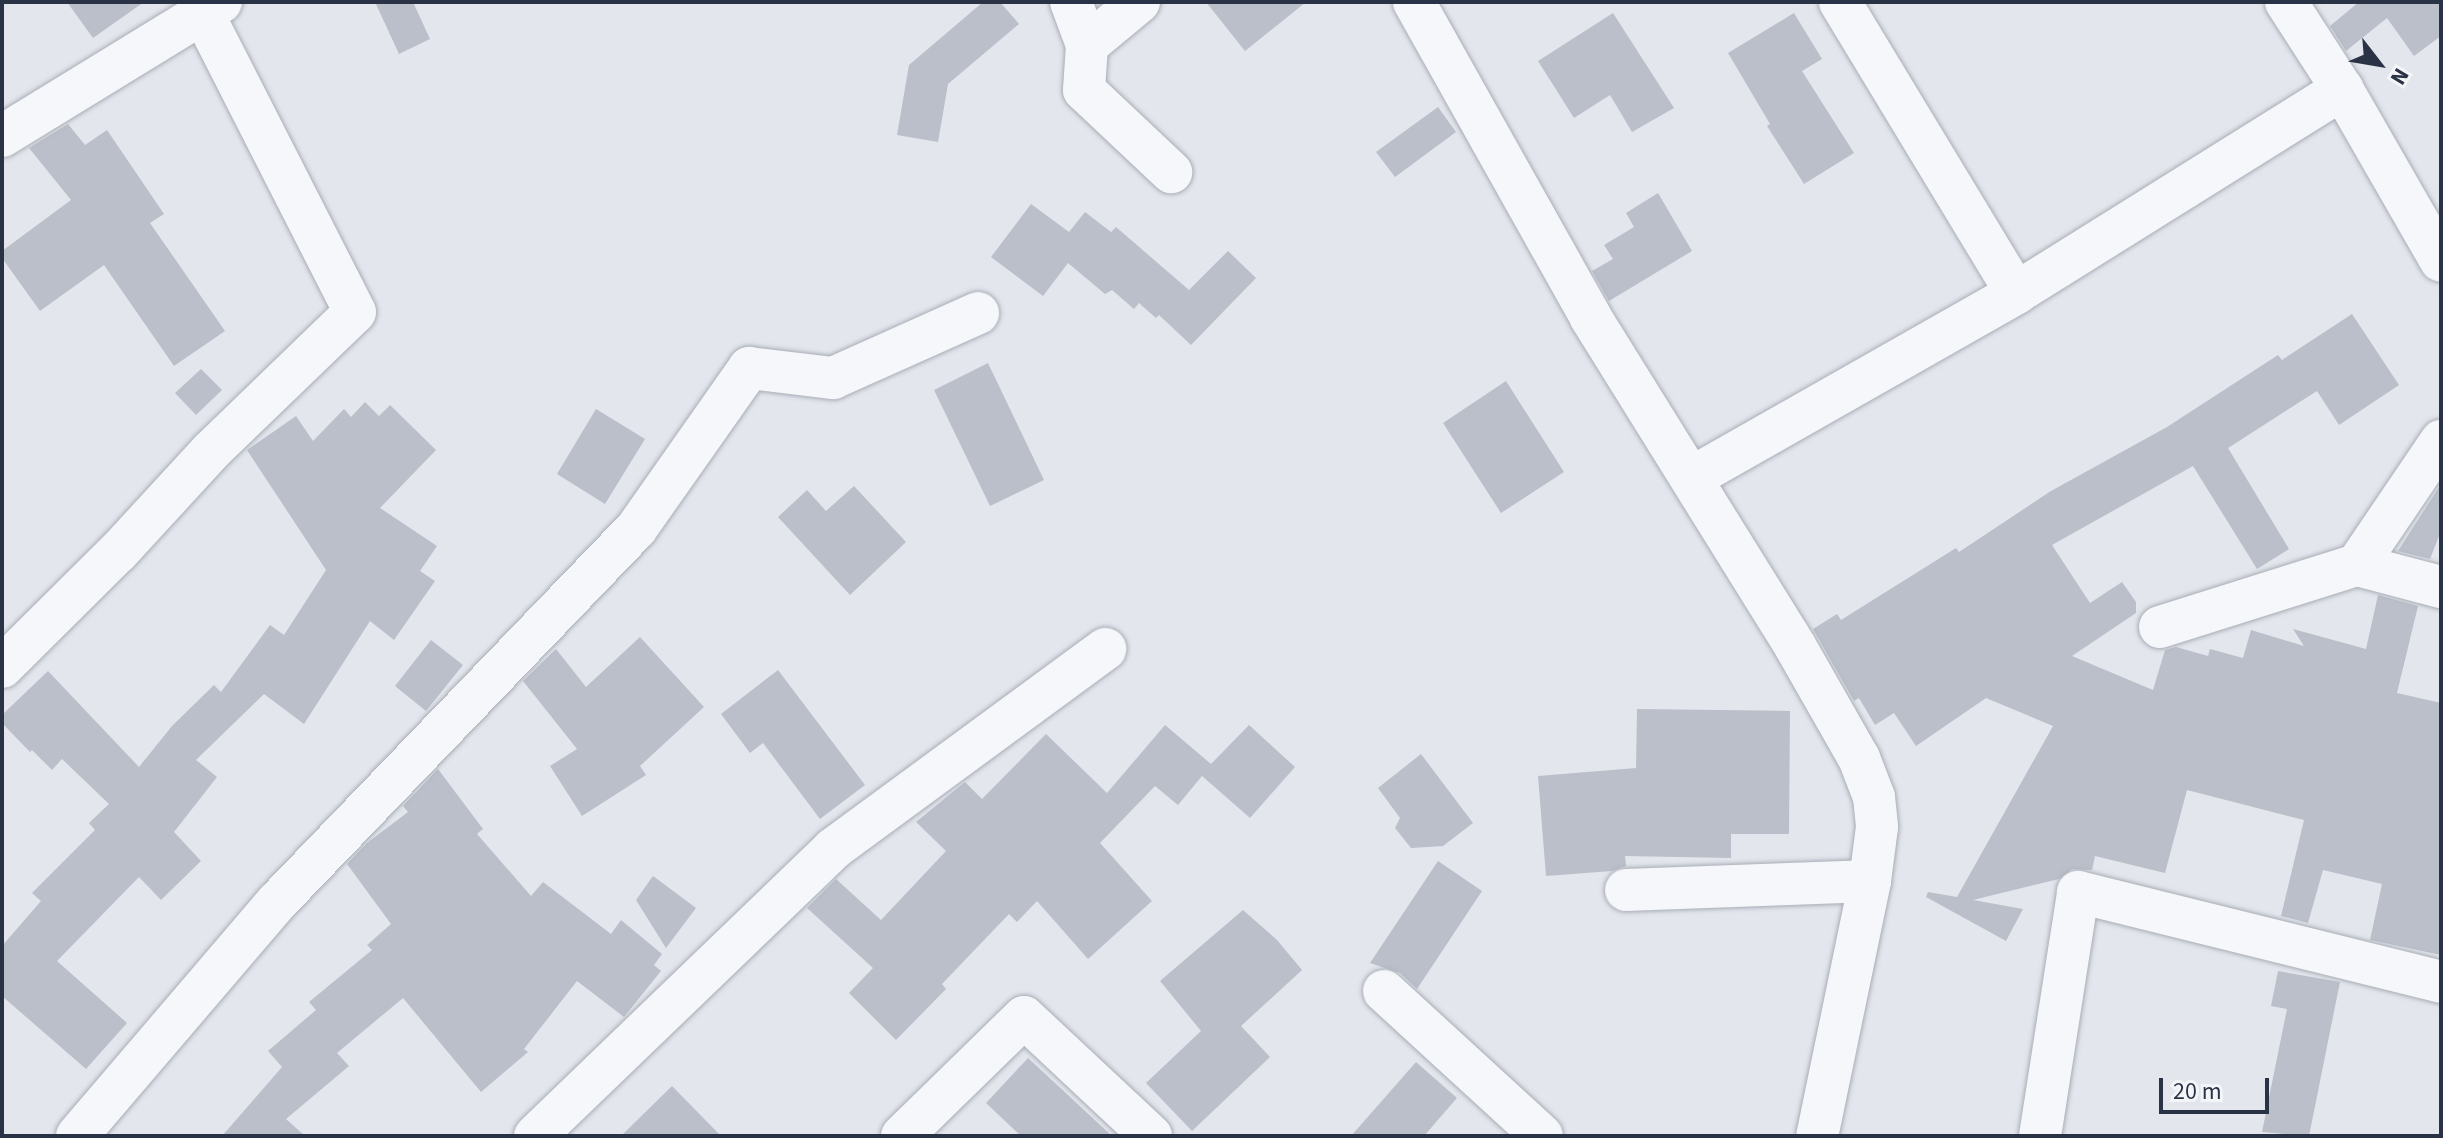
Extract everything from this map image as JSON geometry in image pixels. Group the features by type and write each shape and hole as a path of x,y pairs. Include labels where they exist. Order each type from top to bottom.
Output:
{"street":[{"path":"1071,2 1087,45 1084,90 1171,172"},
{"path":"1087,45 1139,2"},
{"path":"1414,2 1591,318 1859,758 1874,797 1870,881 1817,1136"},
{"path":"1840,2 2016,293"},
{"path":"2286,2 2342,89 2441,261"},
{"path":"2,136 212,8 355,312 211,451 119,551 2,667"},
{"path":"1691,478 2016,293 2342,89"},
{"path":"77,1136 277,902 636,529 749,368 833,378 978,313"},
{"path":"2357,565 2441,441"},
{"path":"2160,627 2357,565 2441,587"},
{"path":"535,1136 833,849 1105,649"},
{"path":"1626,890 1870,881"},
{"path":"2040,1136 2078,892 2441,982"},
{"path":"1384,991 1542,1136"},
{"path":"902,1136 1024,1017 1151,1136"}],"building":[{"path":"67,2 144,2 93,38"},
{"path":"375,2 413,2 430,39 399,54"},
{"path":"983,2 1000,2 1019,24 948,84 938,142 897,135 909,65"},
{"path":"1206,2 1306,2 1245,51"},
{"path":"2359,2 2441,2 2441,36 2414,56 2387,18 2346,51 2330,26"},
{"path":"1613,13 1674,108 1632,132 1610,95 1574,118 1538,61"},
{"path":"1794,13 1822,59 1802,71 1854,153 1804,184 1767,126 1770,124 1728,53"},
{"path":"1438,107 1456,132 1395,177 1376,152"},
{"path":"68,124 85,145 107,130 164,214 150,223 225,331 174,366 104,265 40,311 2,258 2,251 71,200 29,148"},
{"path":"1658,193 1692,251 1609,301 1592,271 1613,259 1604,245 1634,227 1626,213"},
{"path":"1031,204 1069,232 1085,212 1111,232 1116,227 1189,290 1228,251 1256,278 1191,345 1159,315 1156,318 1139,303 1134,309 1112,290 1105,294 1068,263 1043,296 991,257"},
{"path":"2352,314 2399,385 2339,425 2317,391 2228,448 2289,549 2257,569 2193,466 2052,545 2090,603 2122,582 2136,602 2136,613 2072,656 2153,690 2165,650 2176,647 2208,656 2210,649 2243,658 2251,630 2304,646 2293,629 2366,649 2378,595 2418,606 2397,693 2441,703 2441,955 2370,940 2382,884 2323,870 2308,923 2281,916 2304,820 2187,790 2165,873 2095,856 2092,870 2072,869 2059,879 1973,900 2023,909 2006,941 1926,897 1928,892 1957,897 2053,726 1986,698 1916,746 1894,713 1875,725 1859,698 1854,701 1813,629 1837,614 1841,620 1956,548 1959,552 2051,491 2167,427 2278,355 2282,360"},
{"path":"988,363 1044,480 990,506 934,390"},
{"path":"201,369 222,390 196,415 175,393"},
{"path":"1506,381 1564,472 1501,513 1443,423"},
{"path":"365,402 379,416 390,405 436,450 380,508 437,546 420,571 435,581 394,640 370,621 304,724 264,694 196,760 217,777 174,832 201,861 161,900 139,877 57,961 127,1023 86,1069 2,996 2,946 41,901 32,893 95,830 89,823 109,804 62,759 52,770 32,750 30,752 2,723 2,715 48,671 139,767 172,726 214,685 221,692 270,625 284,635 326,570 247,450 296,416 313,441 344,409 351,417"},
{"path":"596,409 645,439 605,504 557,474"},
{"path":"2441,484 2441,531 2430,559 2398,551"},
{"path":"854,486 906,542 850,595 778,517 807,490 826,511"},
{"path":"640,637 704,707 640,766 646,775 582,816 550,766 577,749 523,681 556,649 586,687"},
{"path":"431,640 463,665 426,711 395,686"},
{"path":"778,670 865,785 820,819 763,743 750,753 721,714"},
{"path":"1637,709 1790,711 1789,834 1731,834 1731,858 1625,856 1626,866 1612,871 1546,876 1538,776 1636,768"},
{"path":"1165,725 1211,764 1249,725 1295,767 1250,818 1202,776 1178,805 1155,786 1100,843 1152,901 1088,959 1037,901 1017,922 1009,914 942,984 946,989 896,1040 849,993 873,968 807,908 836,879 881,920 946,851 916,822 965,782 982,799 1046,734 1107,793"},
{"path":"1421,754 1473,823 1443,846 1411,848 1395,828 1400,818 1378,788"},
{"path":"438,769 483,829 477,834 531,896 543,882 611,934 621,920 662,954 654,965 661,971 624,1017 577,981 524,1049 528,1052 481,1092 403,998 337,1053 349,1066 286,1119 305,1136 222,1136 282,1067 268,1051 316,1010 309,1002 372,950 367,945 391,924 347,864 367,843 408,812 403,806"},
{"path":"1438,861 1482,891 1417,989 1400,973 1370,963"},
{"path":"653,876 696,908 666,948 636,900"},
{"path":"1243,910 1277,940 1302,970 1241,1026 1270,1057 1192,1131 1146,1083 1201,1031 1160,981"},
{"path":"2278,971 2340,982 2309,1136 2262,1132 2287,1009 2271,1006"},
{"path":"1028,1058 1112,1136 1021,1136 986,1103"},
{"path":"1416,1062 1457,1098 1424,1136 1351,1136"},
{"path":"672,1086 721,1136 621,1136"}]}
